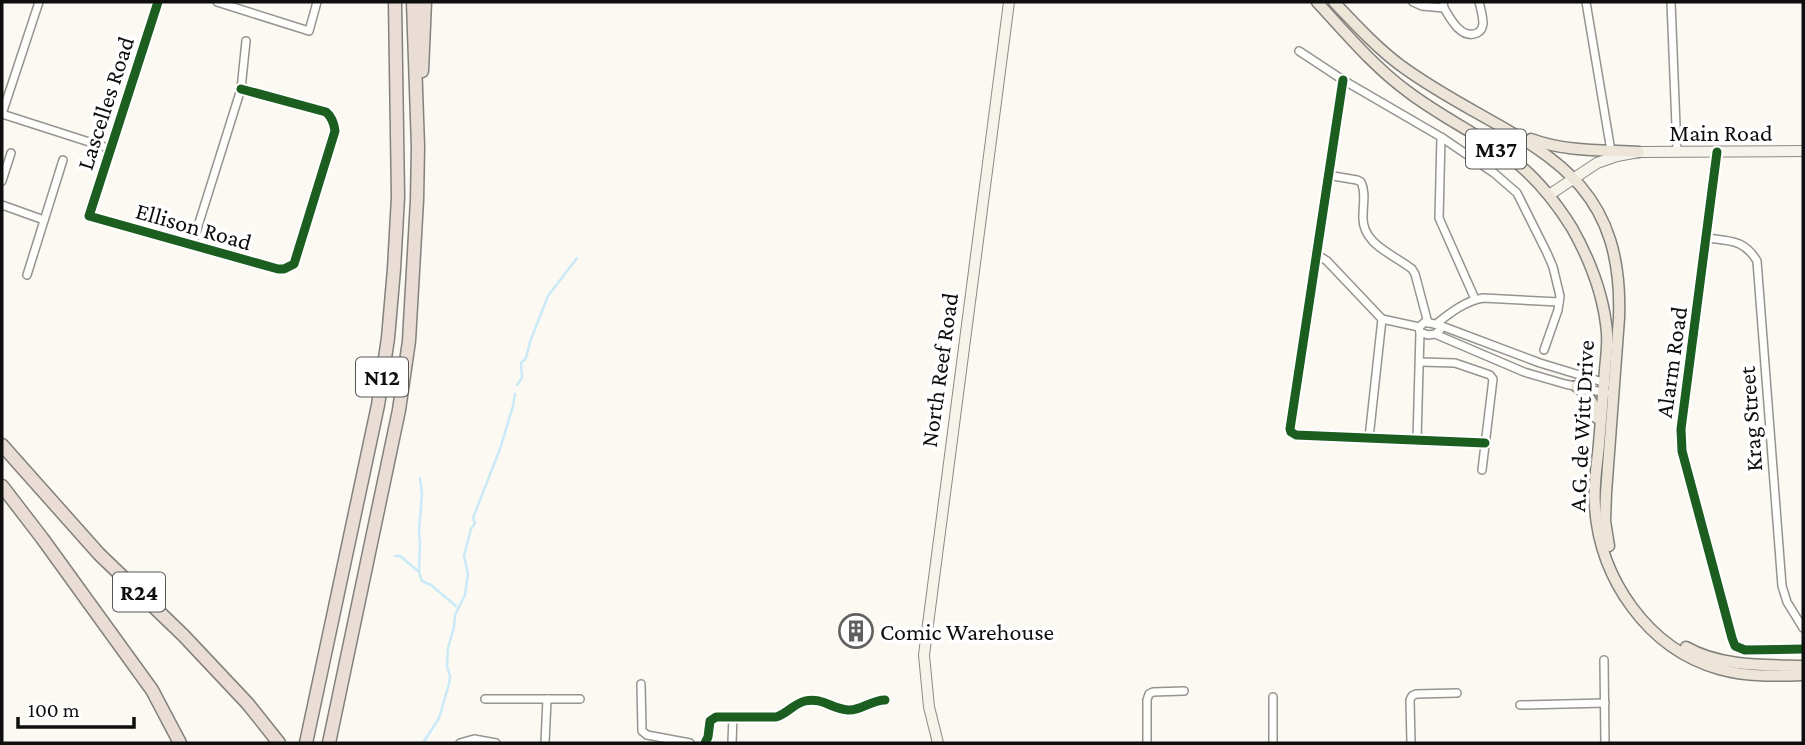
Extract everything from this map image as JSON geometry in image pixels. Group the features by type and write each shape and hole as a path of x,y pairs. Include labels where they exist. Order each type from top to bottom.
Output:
{"highway":[{"path":"388,2 397,113"},
{"name":"N12","path":"306,743 378,405 388,338 397,197 396,2"},
{"name":"N12","path":"329,743 399,410 409,341 418,147 413,2"},
{"path":"418,147 425,2"},
{"name":"R24","path":"2,444 99,554 184,636 248,704 277,741"},
{"name":"R24","path":"2,486 152,691 180,743"}],"main road":[{"name":"North Reef Road","path":"937,743 929,707 924,655 1009,2"},
{"name":"A.G. de Witt Drive","path":"1317,2 1382,71 1398,84 1426,105 1512,159 1549,195 1584,251 1600,293 1608,335 1605,521 1611,555 1632,599 1657,627 1694,651 1737,663 1803,666"},
{"name":"A.G. de Witt Drive","path":"1334,2 1379,48 1401,65 1516,134 1560,164 1594,202 1603,219 1615,257 1619,305 1594,488 1601,543 1619,589 1641,620 1670,645 1700,662 1750,675 1803,675"},
{"path":"1337,23 1345,14"},
{"path":"1516,134 1562,148 1639,152"},
{"name":"Main Road","path":"1549,195 1597,163 1639,152 1803,151"},
{"path":"1576,386 1595,406 1599,445"}],"street":[{"path":"39,2 2,114 111,149"},
{"name":"Lascelles Road","path":"89,216 158,2"},
{"path":"217,2 309,31 317,2"},
{"path":"1413,2 1422,6 1443,5 1457,28 1471,34 1482,29 1479,2"},
{"path":"1586,2 1611,150"},
{"path":"1671,2 1677,152"},
{"path":"192,245 241,89 246,41"},
{"path":"1299,51 1342,80 1441,137 1494,173 1517,193 1547,253 1558,286 1559,302 1544,349"},
{"path":"1342,80 1291,432 1296,435 1485,443"},
{"name":"Ellison Road","path":"89,216 278,269 288,268 295,261 335,131 334,124 326,113 241,89"},
{"path":"1441,137 1439,218 1475,299"},
{"name":"Alarm Road","path":"1717,152 1681,440 1682,451 1735,646 1745,650 1803,649"},
{"path":"2,181 11,153"},
{"path":"27,275 63,160"},
{"path":"1327,175 1357,180 1364,187 1363,230 1377,246 1412,269 1439,332 1435,334"},
{"path":"2,205 44,219"},
{"name":"Krag Street","path":"1707,238 1742,244 1751,250 1757,261 1782,586 1787,602 1803,628"},
{"path":"1315,253 1327,261 1382,319 1428,335 1435,334 1524,372 1576,386 1608,388"},
{"path":"1434,324 1475,299 1559,302"},
{"path":"1369,438 1382,319"},
{"path":"1417,440 1419,330 1422,323 1434,324 1476,338 1608,388"},
{"path":"1471,350 1476,338"},
{"path":"1420,362 1462,365 1490,375 1493,379 1482,470"},
{"path":"1604,660 1605,743"},
{"path":"641,684 642,731 647,735 690,743"},
{"path":"1147,743 1149,694 1184,691"},
{"path":"1411,743 1412,696 1457,693"},
{"path":"1273,697 1273,743"},
{"path":"485,699 580,699"},
{"path":"545,743 547,699"},
{"path":"705,743 710,721 716,717 776,717 806,701 817,700 849,710 877,700 885,700"},
{"path":"1520,705 1605,703"},
{"path":"732,743 733,716"},
{"path":"460,743 474,738 496,743"}],"waterway":[{"path":"517,385 522,378 521,363 526,358 548,296 577,258"},
{"path":"423,743 439,718 449,684 448,648 455,615 465,595 468,574 464,556 475,523 473,518 500,449 515,394"},
{"path":"420,478 422,494 419,572 422,581 431,585 456,606"},
{"path":"395,556 400,556 418,571"}],"cycle path":[{"path":"158,2 89,216 278,269 294,264 335,131 333,123 326,112 241,89"},
{"path":"1343,80 1291,432 1296,435 1485,443"},
{"path":"1717,152 1681,429 1682,451 1735,646 1745,650 1803,649"},
{"path":"705,743 710,721 716,717 776,717 801,702 811,700 848,710 885,700"}],"place":[{"name":"Comic Warehouse","path":"856,631"}]}
